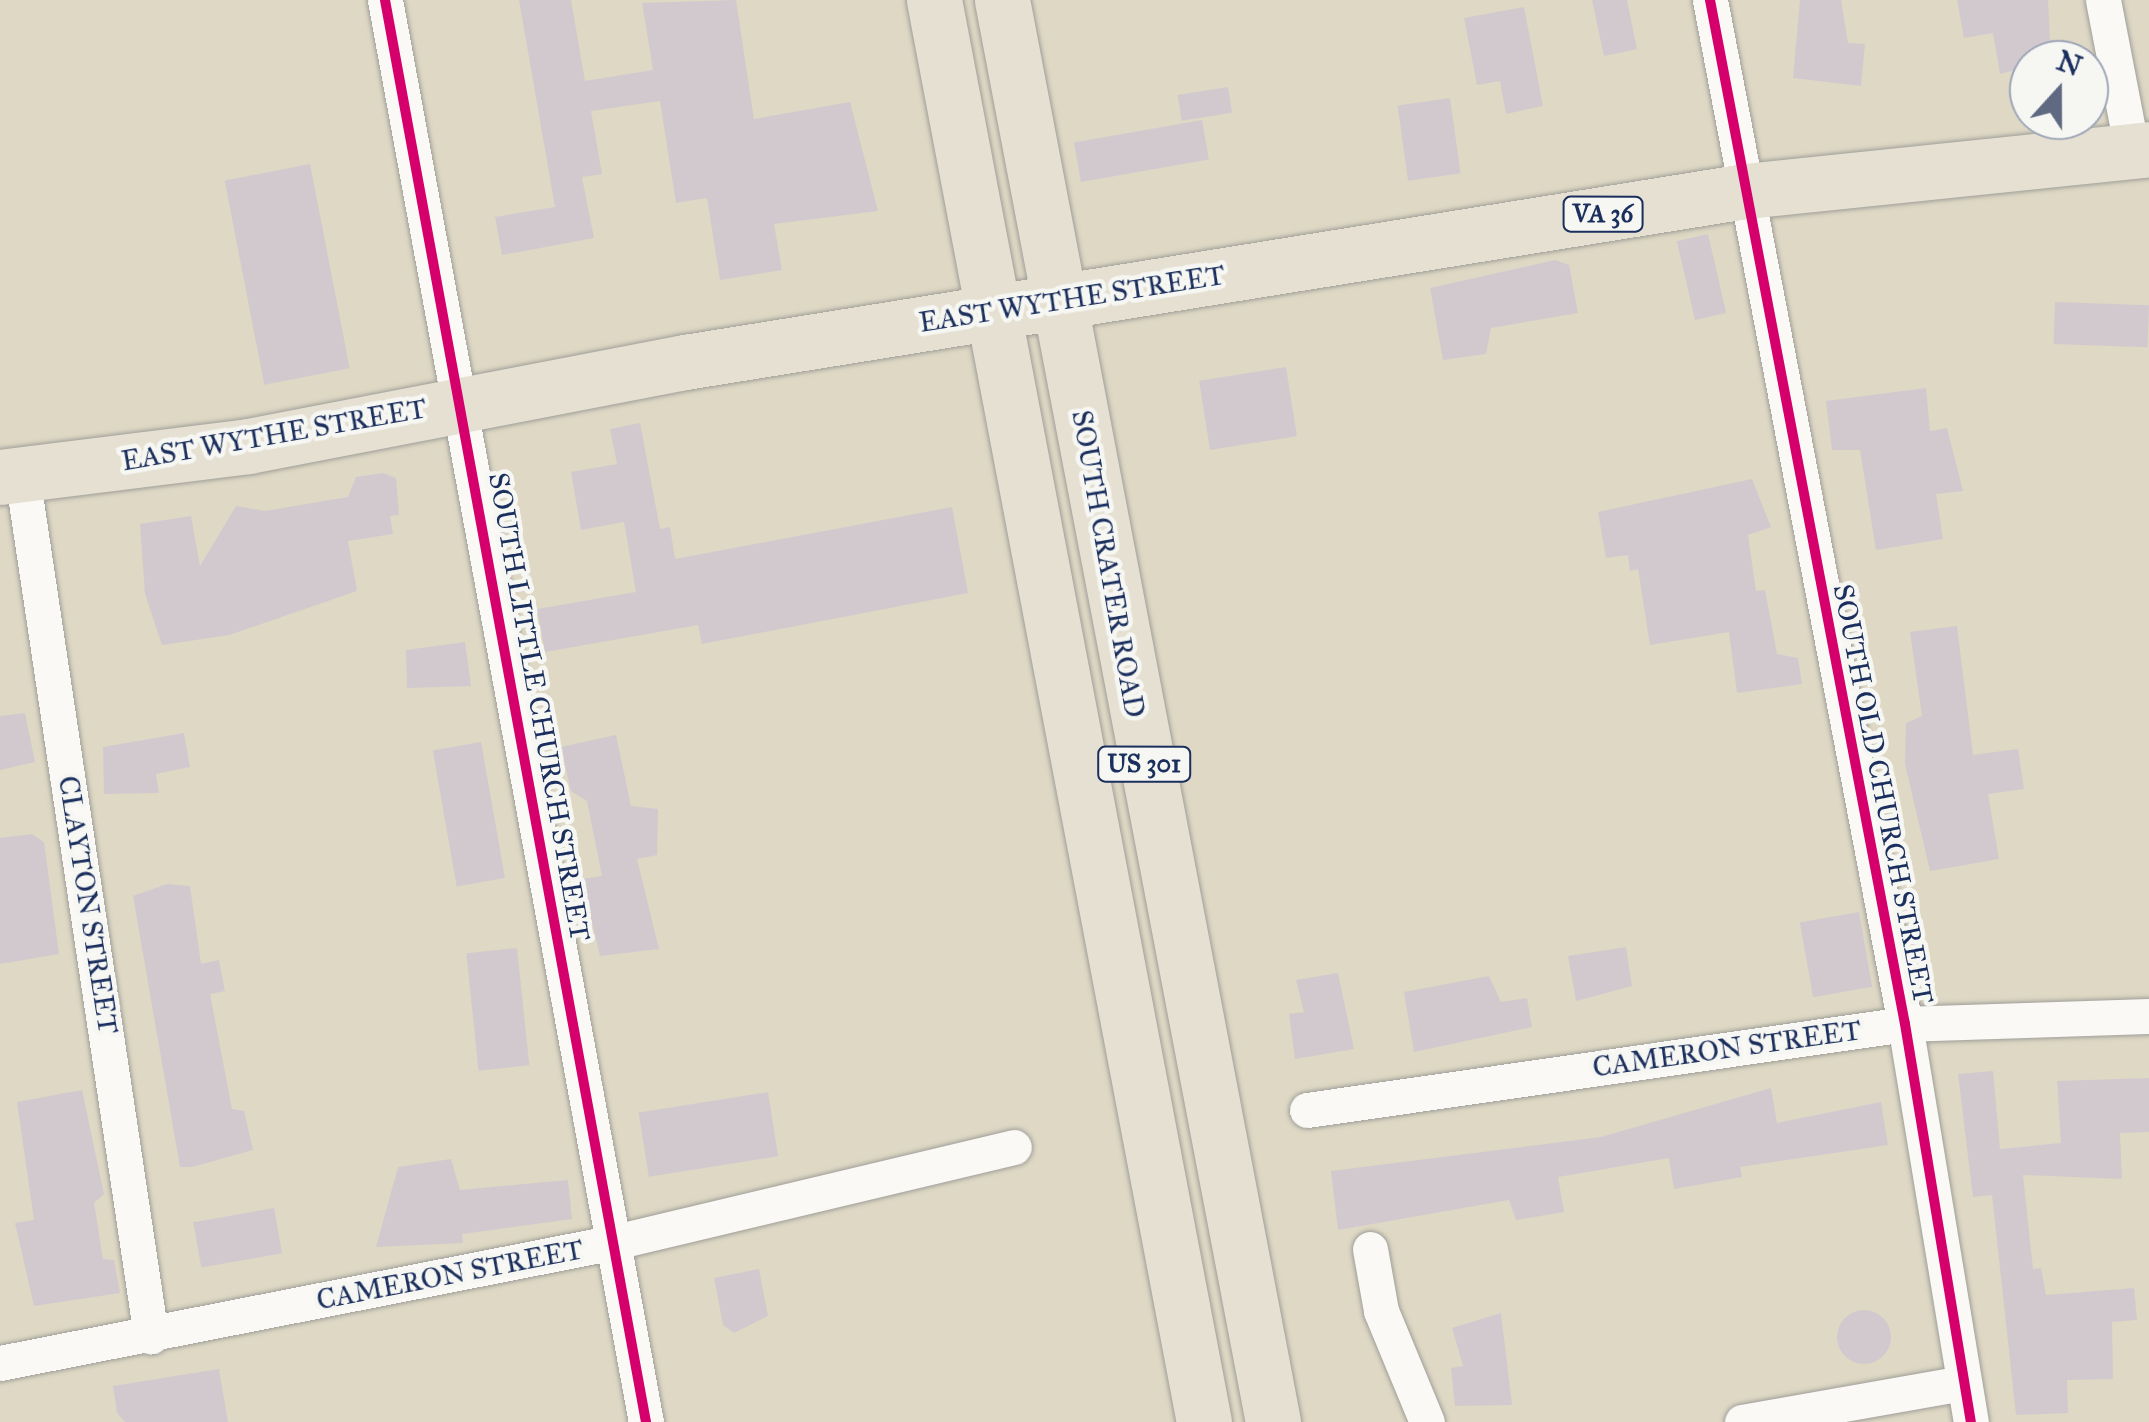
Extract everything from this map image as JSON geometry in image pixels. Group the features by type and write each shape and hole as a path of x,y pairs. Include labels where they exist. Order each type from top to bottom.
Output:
{"main road":[{"name":"US 301","path":"934,0 1204,1422"},
{"name":"SOUTH CRATER ROAD","path":"1002,0 1274,1422"},
{"name":"EAST WYTHE STREET","path":"11,476 248,446 460,401 1745,191 2140,149"}],"street":[{"name":"SOUTH LITTLE CHURCH STREET","path":"384,0 646,1422"},
{"name":"SOUTH OLD CHURCH STREET","path":"1710,0 1905,1024 1971,1422"},
{"path":"2103,0 2140,149"},
{"name":"CLAYTON STREET","path":"11,476 151,1336"},
{"name":"CAMERON STREET","path":"1307,1110 1905,1024 2149,1016"},
{"name":"CAMERON STREET","path":"0,1364 615,1242 1014,1146"},
{"path":"1370,1249 1382,1311 1428,1422"},
{"path":"1742,1422 1964,1383"}],"building":[{"path":"519,0 571,0 585,81 653,70 642,3 736,0 754,119 850,102 878,211 774,224 782,270 720,280 707,198 676,203 660,101 591,111 602,174 582,177 594,238 502,255 495,217 555,207"},
{"path":"1592,0 1627,0 1637,49 1604,56"},
{"path":"1800,0 1841,0 1848,43 1865,44 1861,86 1793,78"},
{"path":"1957,0 2048,0 2050,40 2009,40 2009,72 2000,74 1993,33 1964,38"},
{"path":"1524,7 1543,106 1506,114 1500,81 1477,85 1464,18"},
{"path":"1228,87 1232,113 1182,121 1178,95"},
{"path":"1450,98 1461,173 1408,181 1398,105"},
{"path":"1202,120 1209,159 1081,182 1074,143"},
{"path":"310,164 350,368 264,385 225,181"},
{"path":"1708,234 1726,313 1695,320 1677,241"},
{"path":"1555,260 1569,265 1578,313 1491,328 1486,354 1443,360 1430,288"},
{"path":"2055,302 2149,305 2147,347 2054,344"},
{"path":"1286,367 1297,436 1210,450 1199,381"},
{"path":"1926,388 1930,431 1947,428 1963,491 1936,494 1943,539 1876,550 1860,450 1832,450 1826,401"},
{"path":"640,423 660,529 670,527 675,559 952,507 968,593 702,644 698,625 545,652 537,609 636,592 624,522 581,530 571,472 617,464 610,429"},
{"path":"383,473 396,478 399,515 390,516 393,534 348,541 357,591 229,635 162,645 145,594 140,524 191,516 200,566 236,506 265,511 348,497 356,477"},
{"path":"1752,479 1771,527 1748,535 1756,591 1765,590 1777,654 1798,658 1802,684 1737,693 1729,632 1650,645 1638,569 1630,571 1628,555 1606,558 1598,512"},
{"path":"1957,626 1973,755 2018,749 2024,789 1988,794 1999,859 1930,871 1905,764 1906,723 1922,716 1910,632"},
{"path":"465,642 471,686 407,688 406,650"},
{"path":"25,713 35,762 0,770 0,716"},
{"path":"184,733 190,767 156,774 159,793 104,794 103,747"},
{"path":"616,735 631,806 658,809 657,855 637,859 659,949 600,956 582,879 602,876 587,801 571,791 561,747"},
{"path":"481,742 505,878 457,886 433,751"},
{"path":"32,834 44,842 59,954 0,964 0,838"},
{"path":"167,884 190,886 201,964 219,960 225,991 210,994 232,1109 244,1111 253,1150 192,1167 180,1167 133,896"},
{"path":"1859,912 1872,987 1813,997 1800,922"},
{"path":"1626,947 1632,986 1576,1001 1568,956"},
{"path":"517,948 529,1065 479,1071 466,953"},
{"path":"1338,973 1354,1049 1295,1059 1289,1014 1304,1012 1296,980"},
{"path":"1489,976 1501,1002 1527,998 1532,1027 1414,1052 1404,992"},
{"path":"1993,1071 2000,1149 2061,1143 2057,1081 2149,1078 2149,1132 2120,1133 2122,1179 2023,1175 2033,1269 2041,1268 2046,1295 2134,1288 2137,1320 2112,1322 2113,1379 2067,1380 2068,1413 2016,1415 1992,1195 1973,1197 1958,1074"},
{"path":"1771,1088 1777,1123 1881,1102 1888,1145 1740,1167 1742,1177 1674,1189 1669,1158 1558,1177 1564,1212 1516,1220 1509,1200 1338,1230 1331,1171 1601,1137"},
{"path":"82,1090 104,1194 94,1203 103,1259 114,1260 120,1293 34,1306 15,1223 34,1220 17,1102"},
{"path":"768,1092 778,1156 649,1177 639,1112"},
{"path":"451,1159 460,1190 568,1180 572,1219 462,1234 463,1243 376,1247 398,1167"},
{"path":"274,1208 282,1253 201,1268 193,1222"},
{"path":"759,1269 768,1316 734,1333 723,1325 714,1278"},
{"path":"1864,1310 1883,1318 1891,1337 1883,1356 1864,1364 1845,1356 1837,1337 1845,1318"},
{"path":"1501,1313 1512,1405 1455,1406 1451,1368 1463,1366 1452,1328"},
{"path":"219,1369 228,1422 125,1422 117,1413 113,1386"}],"cycle path":[{"path":"385,0 646,1422"},
{"path":"1710,0 1905,1024 1971,1422"}]}
